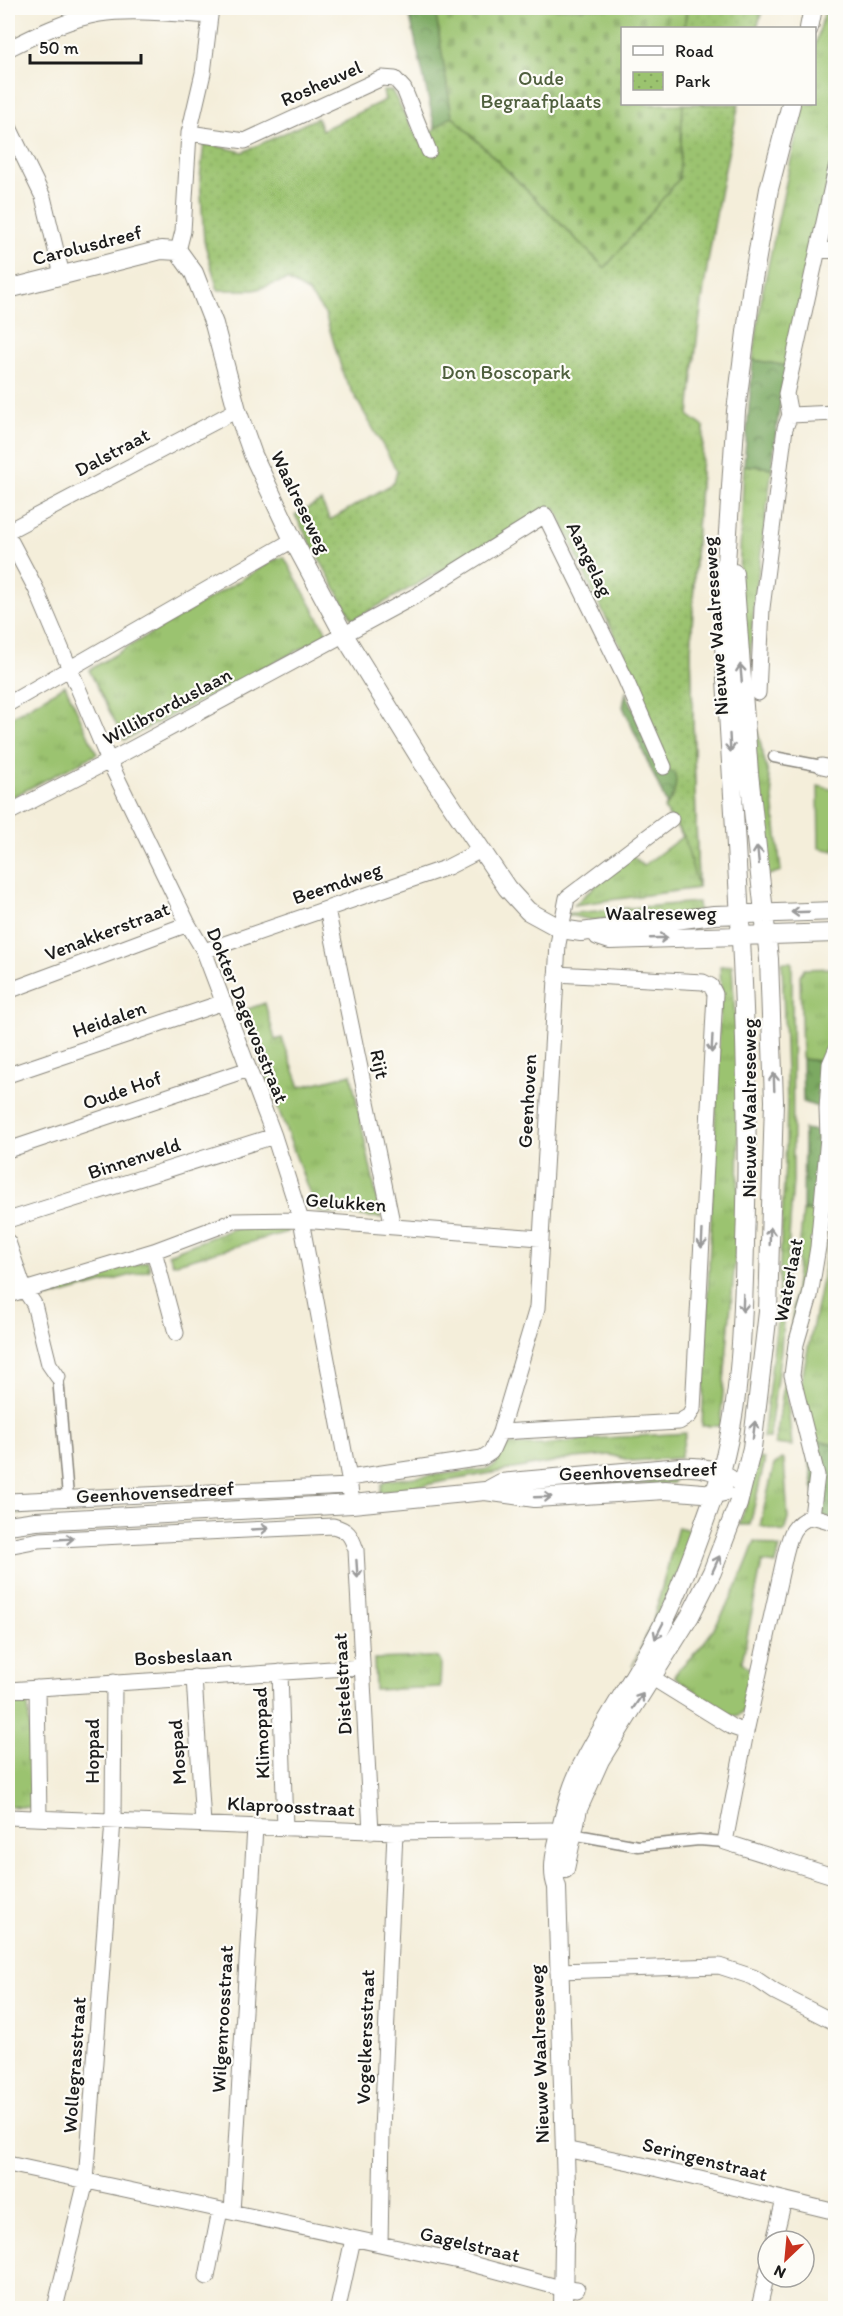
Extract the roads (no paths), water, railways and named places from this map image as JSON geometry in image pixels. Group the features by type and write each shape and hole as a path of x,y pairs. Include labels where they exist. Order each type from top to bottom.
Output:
{"street":[{"path":"8,49 39,32 98,14 211,12 203,73 189,134 183,231 178,251"},
{"name":"Rosheuvel","path":"189,134 244,141 382,78 395,80 404,89 429,151"},
{"name":"Nieuwe Waalreseweg","path":"646,1674 721,1472 737,1385 744,1298 748,1097 724,644 724,593 735,423 752,285 769,189 791,105"},
{"path":"8,125 43,197 62,275"},
{"path":"758,693 762,608 785,428 790,415 786,394 836,168"},
{"path":"818,249 836,251"},
{"name":"Carolusdreef","path":"8,289 161,250 178,251"},
{"name":"Waalreseweg","path":"178,251 194,273 214,324 237,410 253,455 293,540 344,634 423,763 507,888 528,912 561,929 610,940 836,933"},
{"name":"Dalstraat","path":"8,531 237,410"},
{"path":"790,415 836,413"},
{"name":"Aangelag","path":"344,634 419,594 545,515 625,678 664,767"},
{"name":"Nieuwe Waalreseweg","path":"575,2308 571,2288 574,2243 567,2220 558,1971 557,1887 563,1878 561,1832 578,1809 600,1760 646,1674 702,1593 723,1547 743,1487 752,1448 768,1312 774,1101 767,935 749,773 729,517"},
{"name":"Dokter Dagevosstraat","path":"8,536 36,589 109,761 188,924 204,951 274,1136 301,1220 350,1489"},
{"path":"8,704 293,540"},
{"name":"Willibrorduslaan","path":"8,813 344,634"},
{"path":"774,757 829,768"},
{"name":"Geenhoven","path":"500,1432 537,1308 556,974 567,898 671,819"},
{"name":"Beemdweg","path":"204,951 448,867 481,850"},
{"name":"Rijt","path":"327,909 393,1227"},
{"name":"Waalreseweg","path":"581,932 714,915 836,911"},
{"name":"Venakkerstraat","path":"8,991 188,924"},
{"name":"Nieuwe Waalreseweg","path":"500,1432 680,1422 689,1416 693,1409 715,994 711,986 703,982 556,974"},
{"name":"Heidalen","path":"8,1076 224,1002"},
{"name":"Waterlaat","path":"812,1516 818,1480 792,1375 796,1344 810,1296 818,1247 828,1137 832,1118 830,1064 836,1050"},
{"name":"Oude Hof","path":"8,1150 249,1069"},
{"name":"Binnenveld","path":"8,1220 274,1136"},
{"name":"Gelukken","path":"8,1295 154,1251 234,1221 301,1220 540,1238"},
{"path":"8,1242 24,1289 34,1304 49,1364 58,1377 68,1497"},
{"path":"154,1251 176,1333"},
{"name":"Geenhovensedreef","path":"8,1525 350,1489 482,1458 491,1452 500,1432"},
{"name":"Geenhovensedreef","path":"485,1491 511,1482 622,1470 695,1466 721,1472 743,1487"},
{"name":"Geenhovensedreef","path":"8,1501 68,1497 350,1489 485,1491 535,1497 665,1490 714,1494 743,1487"},
{"path":"725,1842 746,1732 789,1538 799,1521 812,1516 836,1523"},
{"name":"Distelstraat","path":"8,1546 39,1540 333,1526 351,1534 356,1550 371,1832"},
{"name":"Bosbeslaan","path":"8,1690 362,1667"},
{"name":"Klimoppad","path":"280,1672 285,1828"},
{"path":"646,1674 732,1727 746,1732"},
{"name":"Mospad","path":"194,1677 203,1824"},
{"name":"Hoppad","path":"113,1821 114,1682"},
{"path":"37,1688 39,1818"},
{"name":"Klaproosstraat","path":"8,1817 371,1832 561,1832"},
{"name":"Wollegrasstraat","path":"55,2308 86,2181 113,1821"},
{"name":"Wilgenroosstraat","path":"226,2211 255,1827"},
{"name":"Vogelkersstraat","path":"380,2244 382,2131 395,1832"},
{"path":"561,1832 638,1846 699,1840 725,1842 836,1877"},
{"path":"558,1971 719,1966 753,1977 783,1997 836,2024"},
{"name":"Seringenstraat","path":"564,2149 634,2163 836,2212"},
{"name":"Gagelstraat","path":"8,2164 380,2244 571,2288"},
{"path":"777,2229 784,2200"},
{"path":"207,2277 226,2211"},
{"path":"338,2308 353,2239"},
{"name":"Nieuwe Waalreseweg","path":"563,2308 571,2288"},
{"path":"759,2308 763,2289"}],"park label":[{"name":"Oude Begraafplaats","path":"541,90"},
{"name":"Don Boscopark","path":"506,372"}]}
